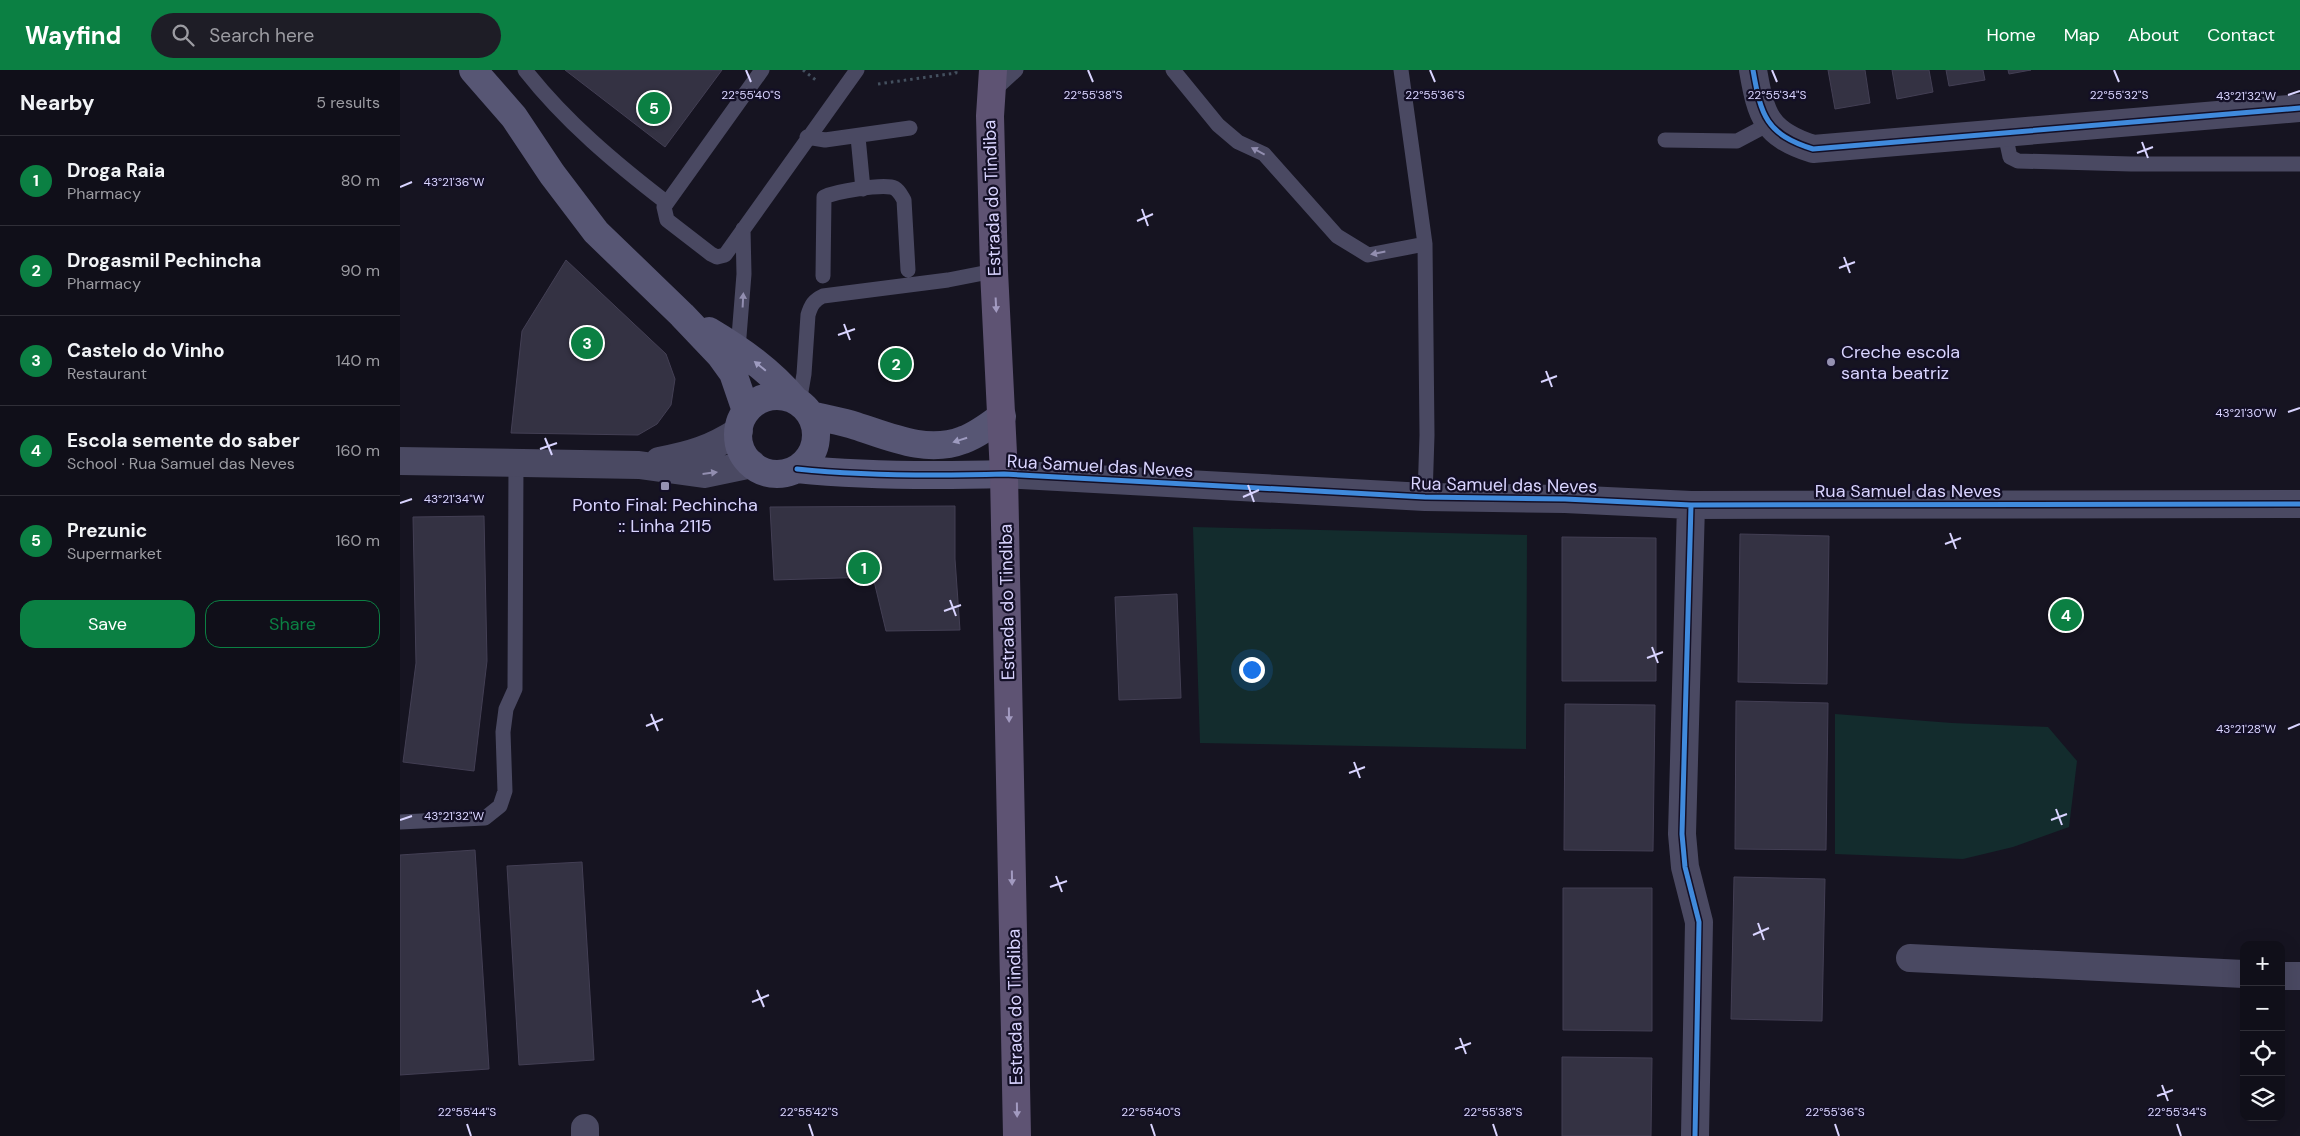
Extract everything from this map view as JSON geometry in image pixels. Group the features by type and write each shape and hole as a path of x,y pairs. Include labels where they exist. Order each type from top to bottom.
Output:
{"main road":[{"name":"Estrada do Tindiba","path":"989,87 994,271 1004,474 1017,1136"}],"street":[{"path":"473,70 514,117 552,174 596,232 682,314 720,355 733,374 742,421 739,443 744,455 752,464 766,472 782,474 797,468 806,461 816,440 816,429 801,406 765,369 738,349 682,314"},
{"path":"1753,70 1757,95 1769,124 1791,142 1813,149 2300,108"},
{"path":"639,465 696,454 718,445 742,421 756,402 768,396 782,396 801,406 903,442 941,446 962,441 1002,416"},
{"path":"400,460 639,465 704,474 752,464"},
{"name":"Rua Samuel das Neves","path":"797,468 825,472 956,476 1004,474 1425,497 1564,499 1690,505 2300,504"},
{"path":"1690,505 1682,834 1685,867 1699,922 1695,1136"},
{"path":"1910,958 2240,974"},
{"path":"2285,976 2300,976"}],"lane":[{"path":"525,70 569,120 630,174 667,203"},
{"path":"762,70 664,207 667,220 717,257 725,254 744,229 807,137 857,70"},
{"path":"989,87 1016,70"},
{"path":"1174,70 1218,125 1238,142 1264,154 1337,236 1368,255 1425,244"},
{"path":"1401,70 1425,244 1427,435 1425,497"},
{"path":"1665,140 1737,141 1769,124"},
{"path":"807,137 825,140 858,137 910,128"},
{"path":"2006,134 2010,157 2018,161 2131,164 2300,164"},
{"path":"858,137 863,190"},
{"path":"823,276 824,197 835,192 892,187 900,192 904,200 908,270"},
{"path":"738,349 744,274 744,229"},
{"path":"801,406 808,315 810,306 816,299 823,296 948,280 994,271"},
{"path":"400,822 485,818 500,806 505,791 503,732 506,709 515,690 516,463"}],"green space":[{"path":"1193,527 1527,535 1526,749 1200,743"},
{"path":"1835,714 1952,723 2048,727 2077,761 2069,827 2013,847 1963,859 1835,854"}],"building":[{"path":"565,70 722,70 665,147"},
{"path":"1828,70 1865,70 1870,103 1835,109"},
{"path":"1892,70 1929,70 1933,92 1897,99"},
{"path":"1946,70 1983,70 1985,80 1949,86"},
{"path":"2008,70 2031,70 2009,74"},
{"path":"566,260 666,354 675,379 671,405 657,424 638,435 511,433 522,331"},
{"path":"955,506 955,559 960,630 886,631 873,577 774,580 770,507"},
{"path":"484,516 487,661 474,771 403,762 416,663 413,517"},
{"path":"1740,534 1829,536 1827,684 1738,682"},
{"path":"1562,537 1656,538 1656,681 1562,681"},
{"path":"1177,594 1181,698 1119,700 1115,597"},
{"path":"1736,701 1828,703 1826,850 1735,849"},
{"path":"1565,704 1655,705 1653,851 1564,850"},
{"path":"475,850 489,1069 400,1075 400,855"},
{"path":"582,862 594,1060 519,1065 507,866"},
{"path":"1734,877 1825,879 1822,1021 1731,1019"},
{"path":"1563,888 1652,888 1652,1031 1563,1030"},
{"path":"1562,1057 1652,1058 1651,1136 1562,1136"}],"cycle path":[{"path":"1753,70 1759,100 1768,121 1775,130 1785,137 1813,149 2300,108"},
{"path":"797,469 900,475 1004,474 1425,497 1565,499 1691,505 2300,504"},
{"path":"1691,505 1682,834 1685,867 1699,922 1695,1136"}],"place":[{"name":"Prezunic","path":"654,108"},
{"name":"Castelo do Vinho","path":"587,343"},
{"name":"Creche escola santa beatriz","path":"1831,362"},
{"name":"Drogasmil Pechincha","path":"896,364"},
{"name":"Ponto Final: Pechincha :: Linha 2115","path":"665,486"},
{"name":"Droga Raia","path":"864,568"},
{"name":"Escola semente do saber","path":"2066,615"}]}
